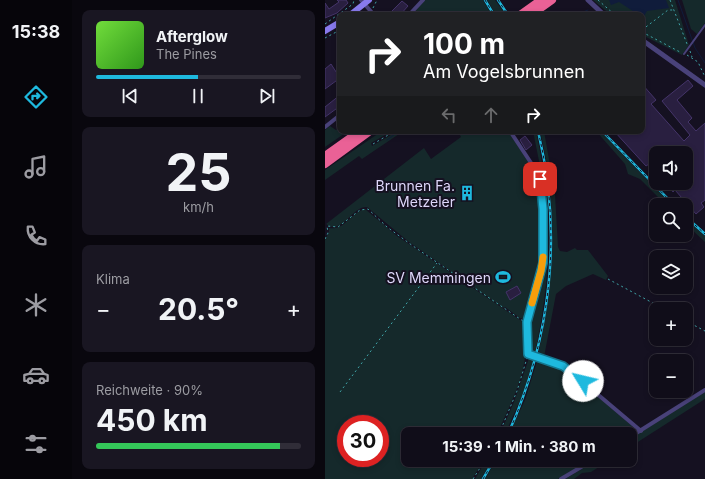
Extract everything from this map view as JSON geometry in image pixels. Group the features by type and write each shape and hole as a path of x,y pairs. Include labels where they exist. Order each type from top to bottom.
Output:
{"highway":[{"path":"524,12 541,0"},
{"path":"535,12 552,0"},
{"path":"325,156 355,134"},
{"path":"325,164 367,134"}],"main road":[{"path":"353,12 365,1"},
{"path":"325,31 337,24"}],"street":[{"path":"412,12 423,0"},
{"path":"588,0 601,12"},
{"path":"365,1 372,12"},
{"path":"645,42 705,85"},
{"path":"325,127 337,117"},
{"path":"512,134 537,172 540,179 543,196 542,268 527,322 528,354 552,361 570,371 641,431"},
{"path":"637,433 705,390"},
{"path":"561,479 581,467"}],"lane":[{"path":"684,54 705,25"}],"path":[{"path":"344,12 353,4 354,0"},
{"path":"598,0 612,12"},
{"path":"670,0 689,47 692,59"},
{"path":"645,28 668,10 673,10"},
{"path":"325,24 337,16"},
{"path":"325,38 337,32"},
{"path":"645,34 699,62 705,77"},
{"path":"373,144 390,134"},
{"path":"327,226 338,227 360,210 366,208 396,234 490,300 521,320 527,322"},
{"path":"325,224 329,231 325,239"},
{"path":"340,392 438,263"},
{"path":"608,279 651,302"},
{"path":"693,325 705,331"},
{"path":"502,427 517,391 528,354"},
{"path":"473,479 481,467"}],"green space":[{"path":"425,0 483,0 490,12 415,12"},
{"path":"487,0 495,0 504,12 494,12"},
{"path":"593,0 675,0 689,45 682,55 645,36 645,12 607,12"},
{"path":"682,0 705,0 705,23 697,34 691,29"},
{"path":"330,126 337,129 337,134 344,134 325,147 325,130"},
{"path":"378,134 387,134 371,143 372,146 393,134 399,134 362,159 359,156 325,180 325,170"},
{"path":"460,134 510,134 537,175 541,195 541,268 525,319 520,318 505,307 504,308 409,242 367,207 357,211 342,224 332,227 326,224 424,148 431,159 461,137"},
{"path":"534,134 537,134 542,160 548,215 545,296 535,353 530,351 529,320 543,272 544,262 542,176"},
{"path":"541,134 545,134 555,194 558,247 560,251 567,252 575,248 577,250 588,250 608,276 606,280 593,274 566,286 556,294 544,357 538,355 548,299 552,243 550,187"},
{"path":"599,134 603,134 649,181 649,188 640,179 628,174 625,164"},
{"path":"651,190 657,190 665,198 659,198"},
{"path":"365,209 397,236 524,324 526,350 524,363 513,399 500,427 401,427 401,467 480,467 472,479 325,479 325,240 329,232 329,228 339,227"},
{"path":"693,225 705,236 705,242 693,231"},
{"path":"529,358 534,358 523,394 508,427 503,427 514,402"},
{"path":"538,358 569,372 633,427 512,427 525,400"},
{"path":"705,392 705,399 637,443 637,435"},
{"path":"482,467 488,467 481,479 475,479"},
{"path":"492,467 578,467 558,479 485,479"},
{"path":"585,467 599,467 591,472 582,473 574,479 565,479"}],"water":[{"path":"609,0 666,0 669,8 647,11 645,14 645,12 634,12 619,2 611,5"}],"building":[{"path":"337,0 346,0 348,3 337,13 325,18 325,3 329,9 339,2"},
{"path":"402,1 408,6 403,12 391,12"},
{"path":"331,64 337,73 337,80 325,89 325,69"},
{"path":"688,80 693,86 677,100 692,118 688,122 696,131 705,123 705,200 701,203 704,207 696,214 693,211 693,198 682,198 675,190 693,190 693,146 649,146 649,164 646,166 617,134 645,134 645,87 656,100 651,104 684,141 690,135 662,101"},
{"path":"337,97 337,108 325,117 325,107"},
{"path":"525,136 532,145 526,150 520,140"},
{"path":"517,286 521,293 510,300 506,292"}],"waterway":[{"path":"678,0 695,48 705,63"},
{"path":"583,12 588,10"},
{"path":"387,140 395,134"}],"railway":[{"path":"485,0 492,12"},
{"path":"498,0 506,12"},
{"path":"511,427 523,398 534,361 543,323 549,285 551,247 550,208 546,169 539,134"},
{"path":"605,134 667,198"},
{"path":"693,223 705,234"},
{"path":"483,479 490,467"}],"slow traffic":[{"path":"532,303 543,263 543,257"}],"place":[{"name":"Brunnen Fa. Metzeler","path":"467,193"},
{"name":"SV Memmingen","path":"503,277"}],"route":[{"path":"540,179 544,230 543,263 527,322 528,354 563,366 583,381"}]}
